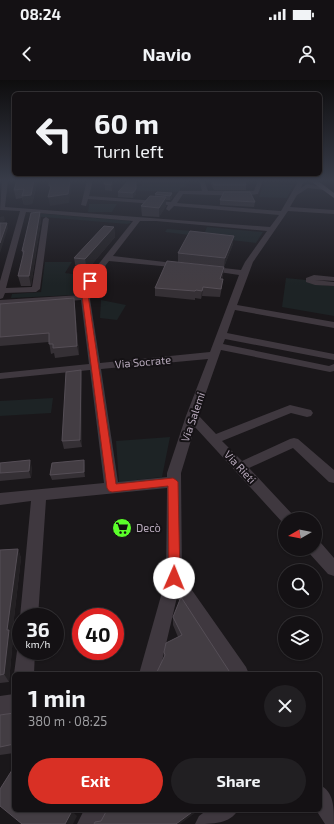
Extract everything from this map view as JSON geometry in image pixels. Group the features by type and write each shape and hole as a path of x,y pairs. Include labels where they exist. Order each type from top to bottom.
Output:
{"street":[{"path":"22,215 1,294 36,289 43,222 133,226"},
{"path":"82,215 182,225 217,225"},
{"path":"161,219 164,215"},
{"name":"Via Salemi","path":"150,672 174,578 174,473 192,416 244,271 282,215"},
{"path":"112,488 84,288 138,220 161,219 272,229"},
{"path":"0,254 11,254"},
{"path":"107,258 244,271"},
{"path":"334,279 314,277 309,280 315,283 334,284"},
{"path":"0,303 86,297"},
{"path":"232,307 334,325"},
{"path":"222,335 334,357"},
{"name":"Via Socrate","path":"0,376 216,351 330,369 334,367"},
{"path":"214,439 290,409 307,413"},
{"name":"Via Rieti","path":"192,416 282,512"},
{"path":"240,467 294,442 334,478"},
{"path":"0,499 173,482"},
{"path":"30,608 39,496"},
{"path":"322,555 334,568"},
{"path":"174,578 238,672"},
{"path":"24,672 25,660"},
{"path":"0,706 12,704"},
{"path":"322,799 334,817"},
{"path":"89,824 96,812"},
{"path":"207,824 223,812"}],"shaded area":[{"path":"30,215 55,215 130,221 131,223 127,224 31,216"},
{"path":"207,227 263,232 256,243 165,232 167,229 205,232"},
{"path":"45,262 72,262 65,273 87,276 76,290 75,295 11,298 12,294 41,292"},
{"path":"286,278 306,280 313,284 334,286 334,316 282,307"},
{"path":"101,300 126,305 117,320 100,318"},
{"path":"53,398 51,413 0,416 0,401"},
{"path":"170,437 162,477 119,482 116,441"}],"building":[{"path":"31,215 40,215 29,276 18,276 24,251 22,251"},
{"path":"0,223 7,223 0,243"},
{"path":"104,226 114,227 85,259 74,258"},
{"path":"190,231 234,236 225,258 178,253"},
{"path":"167,261 224,267 220,279 223,279 221,289 203,287 202,291 195,291 155,288"},
{"path":"74,298 77,346 53,348 53,344 49,344 49,333 0,337 0,304"},
{"path":"81,370 80,440 62,441 66,372"},
{"path":"30,460 29,471 0,473 0,463"},
{"path":"84,460 84,472 50,475 52,463"},
{"path":"18,549 7,630 9,630 4,674 0,675 0,550"},
{"path":"181,597 230,672 157,672 165,655 164,652 166,643 182,635 173,617"},
{"path":"12,713 12,744 0,747 0,715"},
{"path":"12,770 12,812 71,812 65,824 22,824 0,806 0,789"},
{"path":"106,812 192,812 176,824 94,824 95,822 101,821"}],"place":[{"name":"Decò","path":"122,528"}],"route":[{"path":"90,281 84,288 112,488 173,482 175,548 174,578"}]}
